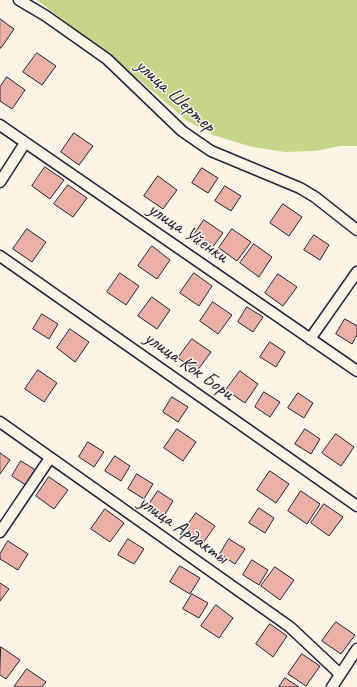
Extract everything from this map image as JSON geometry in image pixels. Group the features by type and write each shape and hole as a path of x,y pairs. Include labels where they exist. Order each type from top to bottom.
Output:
{"street":[{"name":"улица Шертер","path":"19,0 46,16 106,59 182,131 211,151 300,188 315,197 357,230"},
{"name":"улица Уйенки","path":"0,125 357,371"},
{"path":"0,182 25,143"},
{"name":"улица Кок Бори","path":"0,256 357,506"},
{"path":"310,338 357,272"},
{"name":"улица Ардакты","path":"0,422 290,627 340,674"},
{"path":"0,532 50,458"},
{"path":"332,687 357,649"}],"green space":[{"path":"37,0 357,0 357,146 340,146 315,151 285,152 252,147 213,135 186,120 115,59"}],"building":[{"path":"0,19 14,29 1,48 0,48"},
{"path":"37,53 56,66 42,85 23,72"},
{"path":"7,77 25,90 12,109 0,101 0,87"},
{"path":"74,133 93,146 79,165 61,152"},
{"path":"45,167 64,180 50,199 32,186"},
{"path":"202,168 218,178 208,193 192,183"},
{"path":"158,176 177,190 163,209 144,196"},
{"path":"68,185 87,198 73,217 54,204"},
{"path":"225,186 241,196 231,211 215,201"},
{"path":"283,204 302,217 289,236 270,223"},
{"path":"204,220 223,233 209,252 191,239"},
{"path":"27,229 46,242 32,262 13,249"},
{"path":"232,229 251,242 237,261 219,248"},
{"path":"314,235 329,245 320,260 304,250"},
{"path":"254,244 272,257 259,277 240,263"},
{"path":"152,246 170,260 157,279 138,266"},
{"path":"120,273 139,286 126,305 107,292"},
{"path":"194,273 212,286 199,306 180,293"},
{"path":"278,274 297,287 283,306 265,293"},
{"path":"152,297 170,310 157,329 138,316"},
{"path":"213,302 232,315 218,334 200,321"},
{"path":"247,307 263,317 253,332 238,322"},
{"path":"42,314 58,324 49,339 33,329"},
{"path":"345,319 357,326 357,335 352,344 336,334"},
{"path":"70,329 89,342 75,362 57,348"},
{"path":"192,339 211,352 197,371 178,358"},
{"path":"270,342 285,352 276,367 260,357"},
{"path":"38,370 57,383 44,402 25,389"},
{"path":"240,371 258,384 245,403 226,390"},
{"path":"264,392 280,402 270,417 255,407"},
{"path":"298,393 313,403 304,418 288,408"},
{"path":"172,397 188,407 178,422 163,412"},
{"path":"177,429 196,442 183,461 164,448"},
{"path":"305,429 320,439 311,454 295,444"},
{"path":"336,434 354,447 341,466 322,453"},
{"path":"88,442 104,452 94,467 79,457"},
{"path":"0,453 10,460 0,474"},
{"path":"115,456 130,466 121,481 105,471"},
{"path":"21,461 37,471 27,486 12,476"},
{"path":"270,471 289,484 276,503 257,490"},
{"path":"137,474 153,484 144,499 128,489"},
{"path":"49,477 68,490 54,509 36,496"},
{"path":"158,491 173,501 164,516 148,506"},
{"path":"301,491 320,504 307,524 288,511"},
{"path":"324,504 343,517 329,536 311,523"},
{"path":"259,508 274,518 265,533 249,523"},
{"path":"105,509 124,523 110,542 91,529"},
{"path":"196,513 215,526 201,546 183,532"},
{"path":"128,539 144,549 134,564 118,555"},
{"path":"229,539 245,549 235,564 220,554"},
{"path":"8,541 28,554 18,570 0,559 0,554"},
{"path":"252,560 268,570 259,585 243,575"},
{"path":"180,566 200,578 190,594 170,582"},
{"path":"275,567 294,580 280,600 261,586"},
{"path":"0,583 9,589 0,601"},
{"path":"192,594 208,603 199,618 183,609"},
{"path":"216,605 233,618 219,638 201,626"},
{"path":"336,622 355,635 341,654 322,641"},
{"path":"270,624 287,636 273,657 256,644"},
{"path":"1,647 20,660 6,679 0,675"},
{"path":"302,654 320,666 306,686 288,674"},
{"path":"27,669 46,682 42,687 14,687"},
{"path":"285,678 299,687 279,687"}]}
